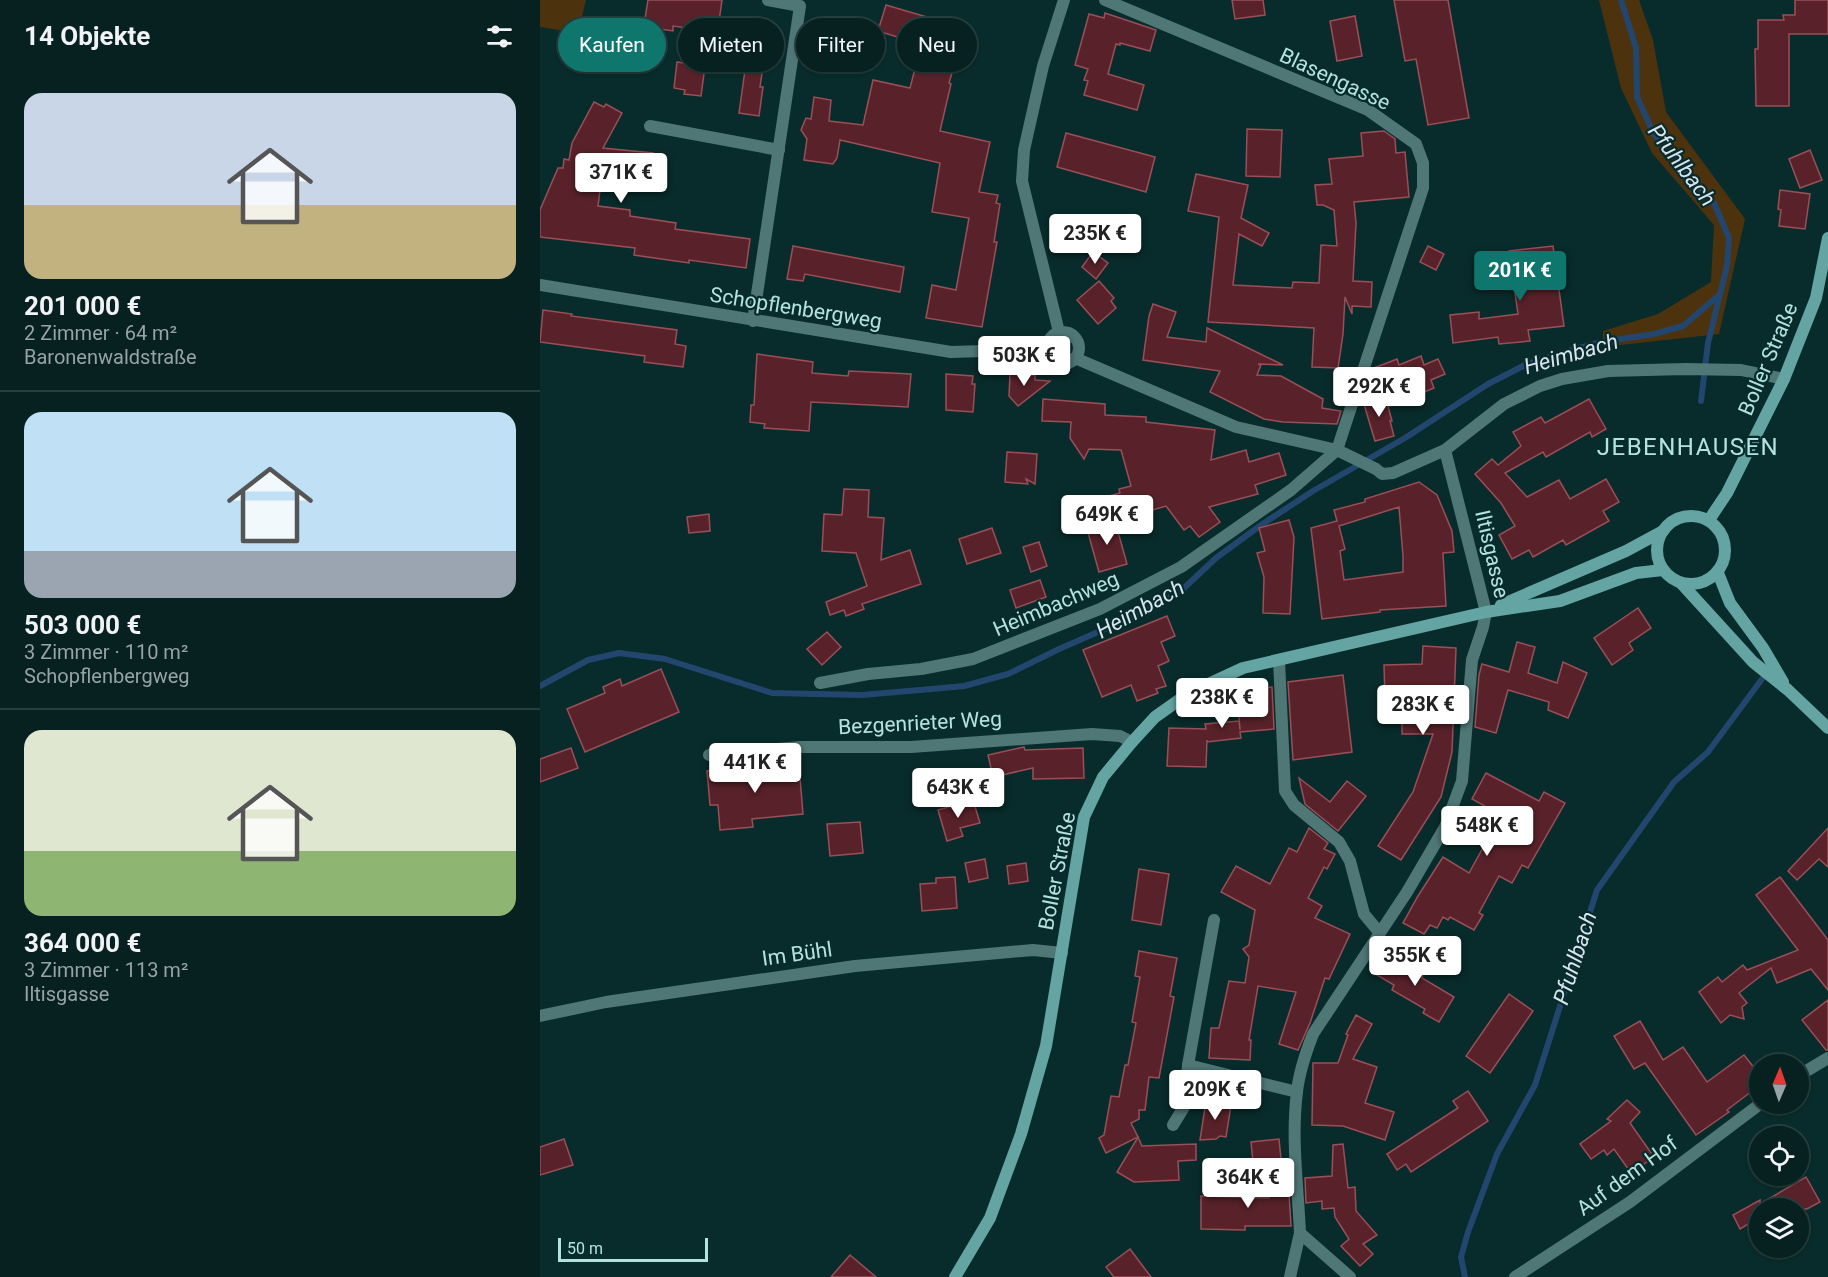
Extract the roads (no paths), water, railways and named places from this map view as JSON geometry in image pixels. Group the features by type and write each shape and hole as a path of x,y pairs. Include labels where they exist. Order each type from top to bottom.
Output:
{"main road":[{"name":"Boller Straße","path":"1709,520 1727,493 1784,379 1816,298 1828,238"},
{"path":"1681,583 1701,584 1718,573 1723,565 1726,548 1723,537 1718,528 1709,520 1689,516 1670,523 1658,540 1658,561 1663,570 1671,578 1681,583 1753,662 1788,690 1828,728"},
{"name":"Boller Straße","path":"1486,612 1626,551 1663,531"},
{"name":"Boller Straße","path":"955,1277 990,1218 1021,1134 1047,1046 1084,817 1103,777 1155,717 1189,693 1243,668 1486,612 1560,601 1636,573 1663,570"},
{"path":"1718,573 1730,603 1763,648 1788,690"}],"street":[{"path":"753,321 765,225 800,6 768,0"},
{"path":"1059,332 1022,180 1024,150 1043,66 1064,0"},
{"name":"Blasengasse","path":"1105,0 1368,110 1416,144 1423,163 1423,188 1341,451"},
{"path":"650,126 778,150"},
{"name":"Schopflenbergweg","path":"540,285 951,352 1047,349"},
{"path":"1059,332 1069,333 1077,340 1079,349 1075,358 1066,363 1056,362 1047,349 1050,338 1059,332"},
{"path":"1075,358 1236,427 1341,451 1382,474 1393,473 1445,450 1504,404 1540,386 1585,373 1740,369 1784,379"},
{"name":"Iltisgasse","path":"1290,1277 1300,1233 1296,1153 1297,1092 1306,1053 1313,1034 1407,892 1445,827 1462,781 1472,660 1486,612 1445,450"},
{"name":"Heimbachweg","path":"820,684 868,674 921,669 973,659 1100,609 1181,567 1291,490 1341,451"},
{"path":"1279,660 1286,790 1294,806 1338,842 1350,861 1364,914 1379,932"},
{"name":"Bezgenrieter Weg","path":"709,755 800,747 911,747 1092,734 1120,736 1131,742"},
{"path":"1173,1125 1184,1107 1188,1065 1214,920"},
{"name":"Im Bühl","path":"540,1016 606,1002 855,966 1033,950 1062,953"},
{"path":"1809,1069 1828,1058"},
{"path":"1188,1065 1297,1092"},
{"name":"Auf dem Hof","path":"1515,1277 1630,1202 1749,1112"},
{"path":"1300,1233 1350,1277"}],"waterway":[{"name":"Pfuhlbach","path":"1621,0 1636,48 1637,97 1654,134 1714,203 1729,238 1727,266 1708,343 1701,401"},
{"name":"Heimbach","path":"540,686 588,660 619,653 665,659 772,693 862,695 964,686 1008,674 1146,611 1182,590 1216,558 1261,525 1313,491 1405,438 1488,384 1527,364 1569,351 1601,342 1654,334 1683,326 1719,295"},
{"name":"Pfuhlbach","path":"1465,1277 1461,1257 1468,1232 1497,1154 1535,1085 1597,890 1674,782 1708,752 1762,679"}],"district":[{"name":"JEBENHAUSEN","path":"1688,447"}]}
